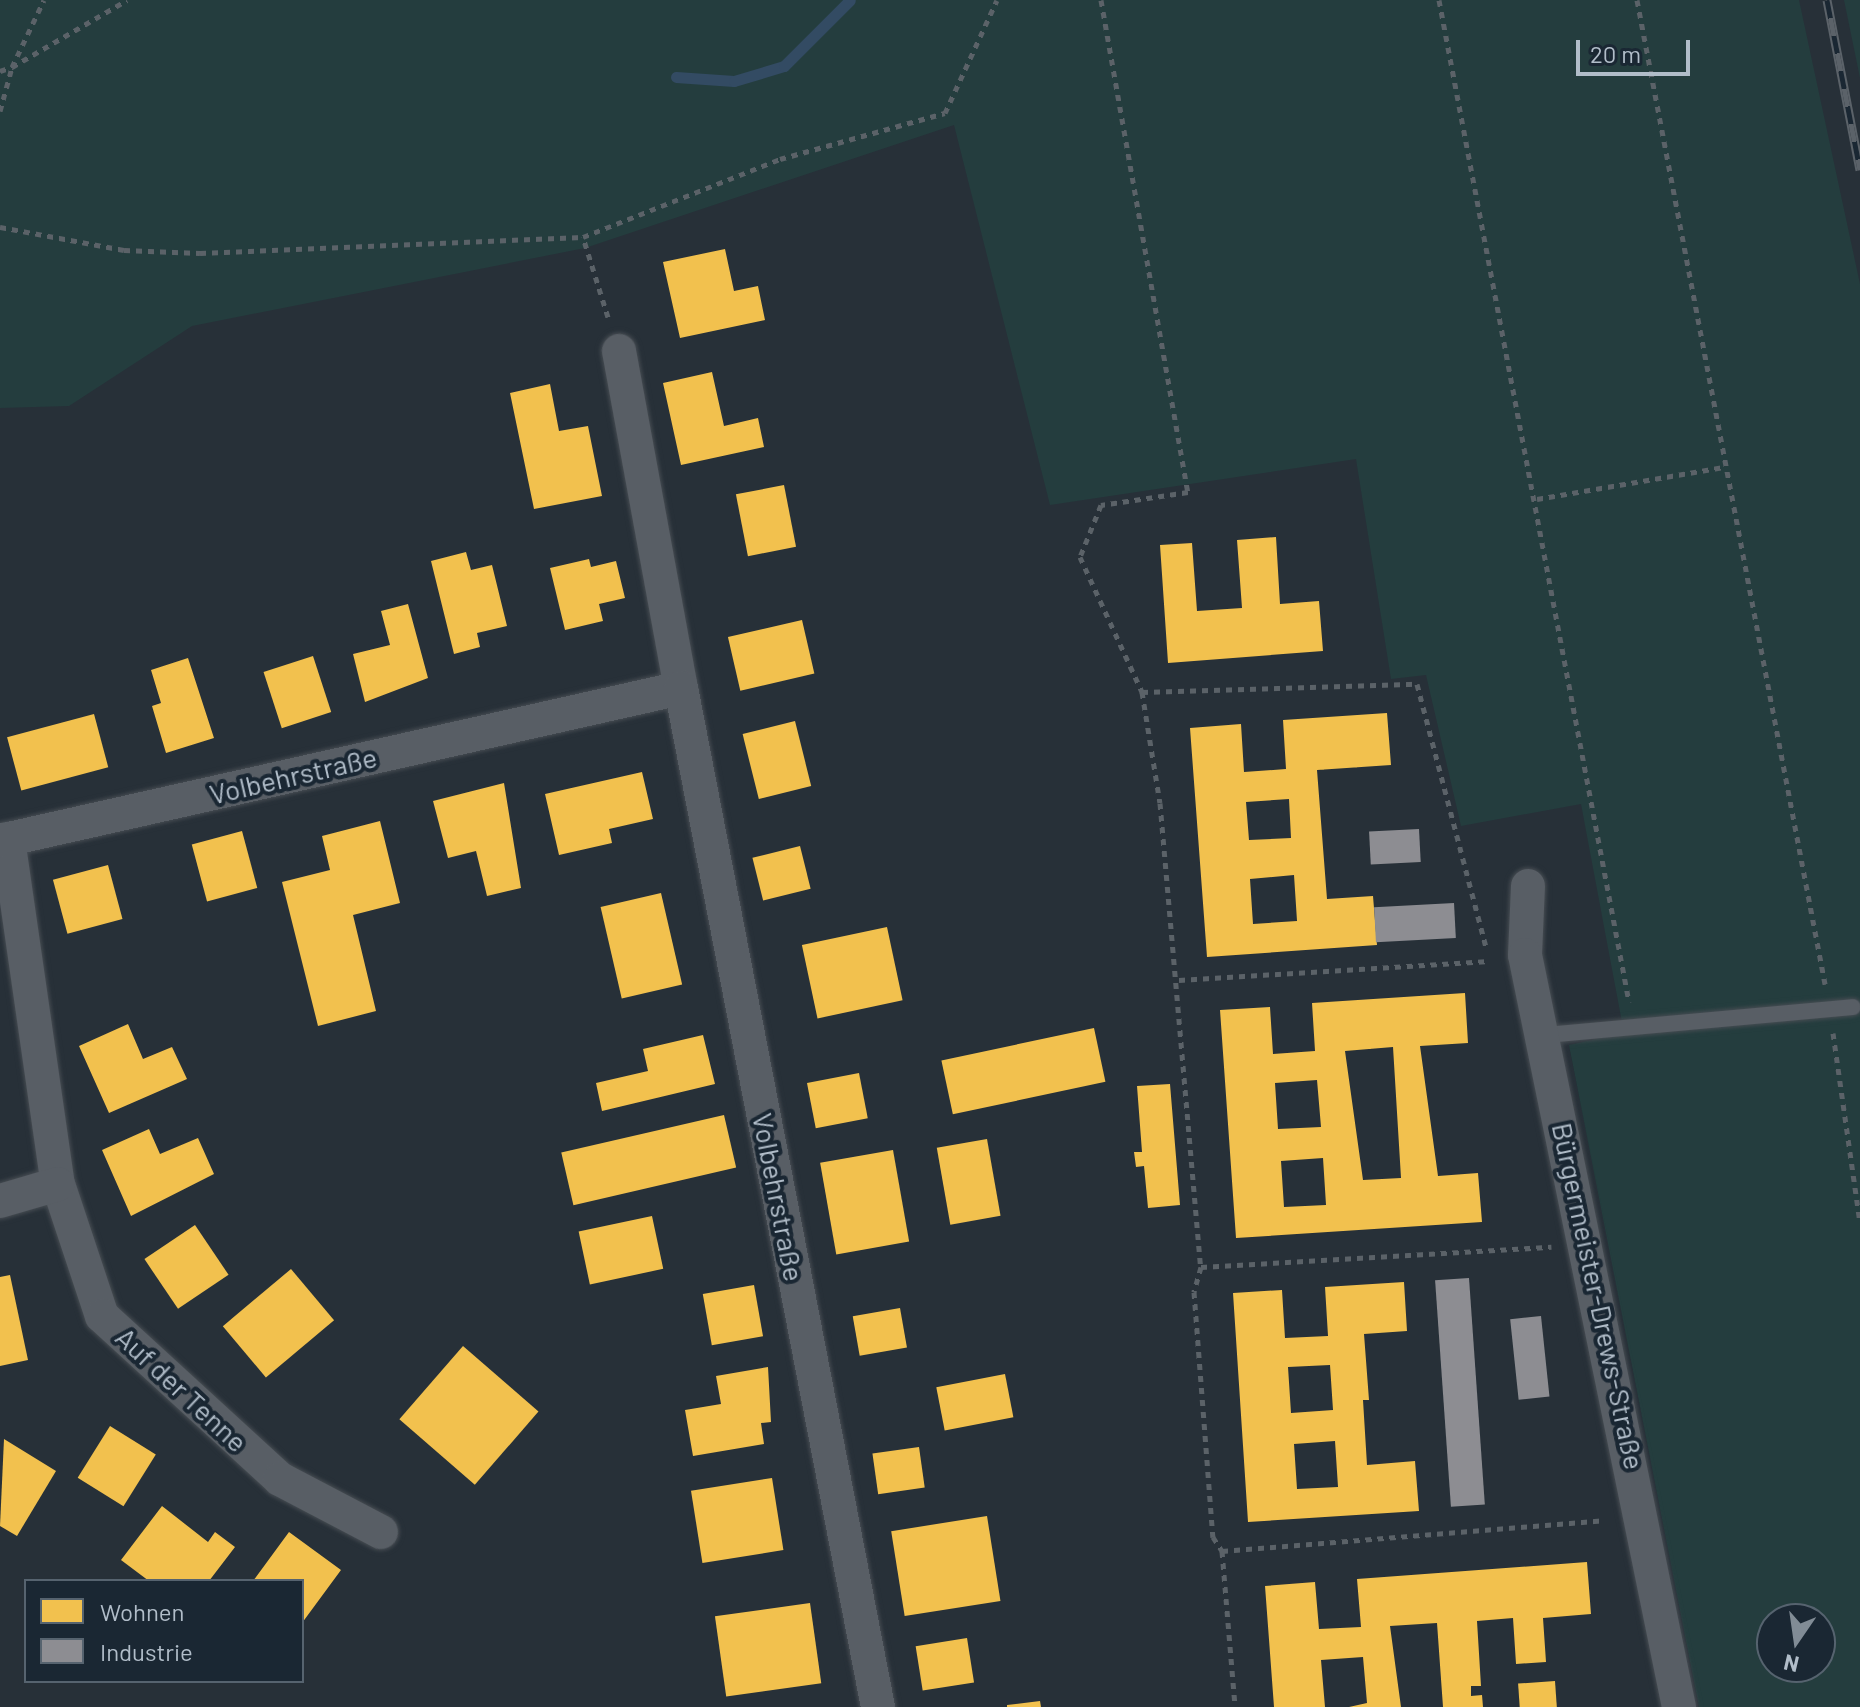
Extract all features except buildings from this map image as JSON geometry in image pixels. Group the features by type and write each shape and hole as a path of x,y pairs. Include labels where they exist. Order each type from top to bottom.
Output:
{"street":[{"name":"Volbehrstraße","path":"619,351 878,1707"},
{"name":"Volbehrstraße","path":"4,840 681,688"},
{"name":"Auf der Tenne","path":"4,840 58,1184 102,1316 280,1479 381,1532"},
{"name":"Bürgermeister-Drews-Straße","path":"1528,886 1525,955 1546,1035 1590,1245 1679,1707"},
{"path":"0,1201 58,1184"}],"lane":[{"path":"1546,1035 1632,1022 1853,1007"}],"path":[{"path":"0,111 12,67 44,0"},
{"path":"0,71 127,0"},
{"path":"0,227 124,250 200,253 583,237 780,159 945,113 997,0"},
{"path":"1101,0 1188,492 1101,505 1080,557 1142,692 1160,803 1172,969 1179,980 1201,1267 1195,1308 1213,1537 1222,1551 1235,1707"},
{"path":"1439,0 1537,499 1632,1022"},
{"path":"1637,0 1830,1009 1860,1222"},
{"path":"583,237 619,351"},
{"path":"1537,499 1725,467"},
{"path":"1142,692 1417,684 1490,961"},
{"path":"1179,980 1490,961 1525,955"},
{"path":"1201,1267 1590,1245"},
{"path":"1222,1551 1644,1517"}],"green space":[{"path":"0,0 1799,0 1860,284 1860,1707 1699,1707 1569,1045 1624,1033 1581,804 1461,826 1426,675 1391,679 1356,459 1050,505 954,125 585,248 192,326 69,406 0,408"},
{"path":"1844,0 1860,0 1860,78"}],"waterway":[{"path":"676,77 734,81 784,66 850,0"}],"railway":[{"path":"1827,0 1860,170"}]}
